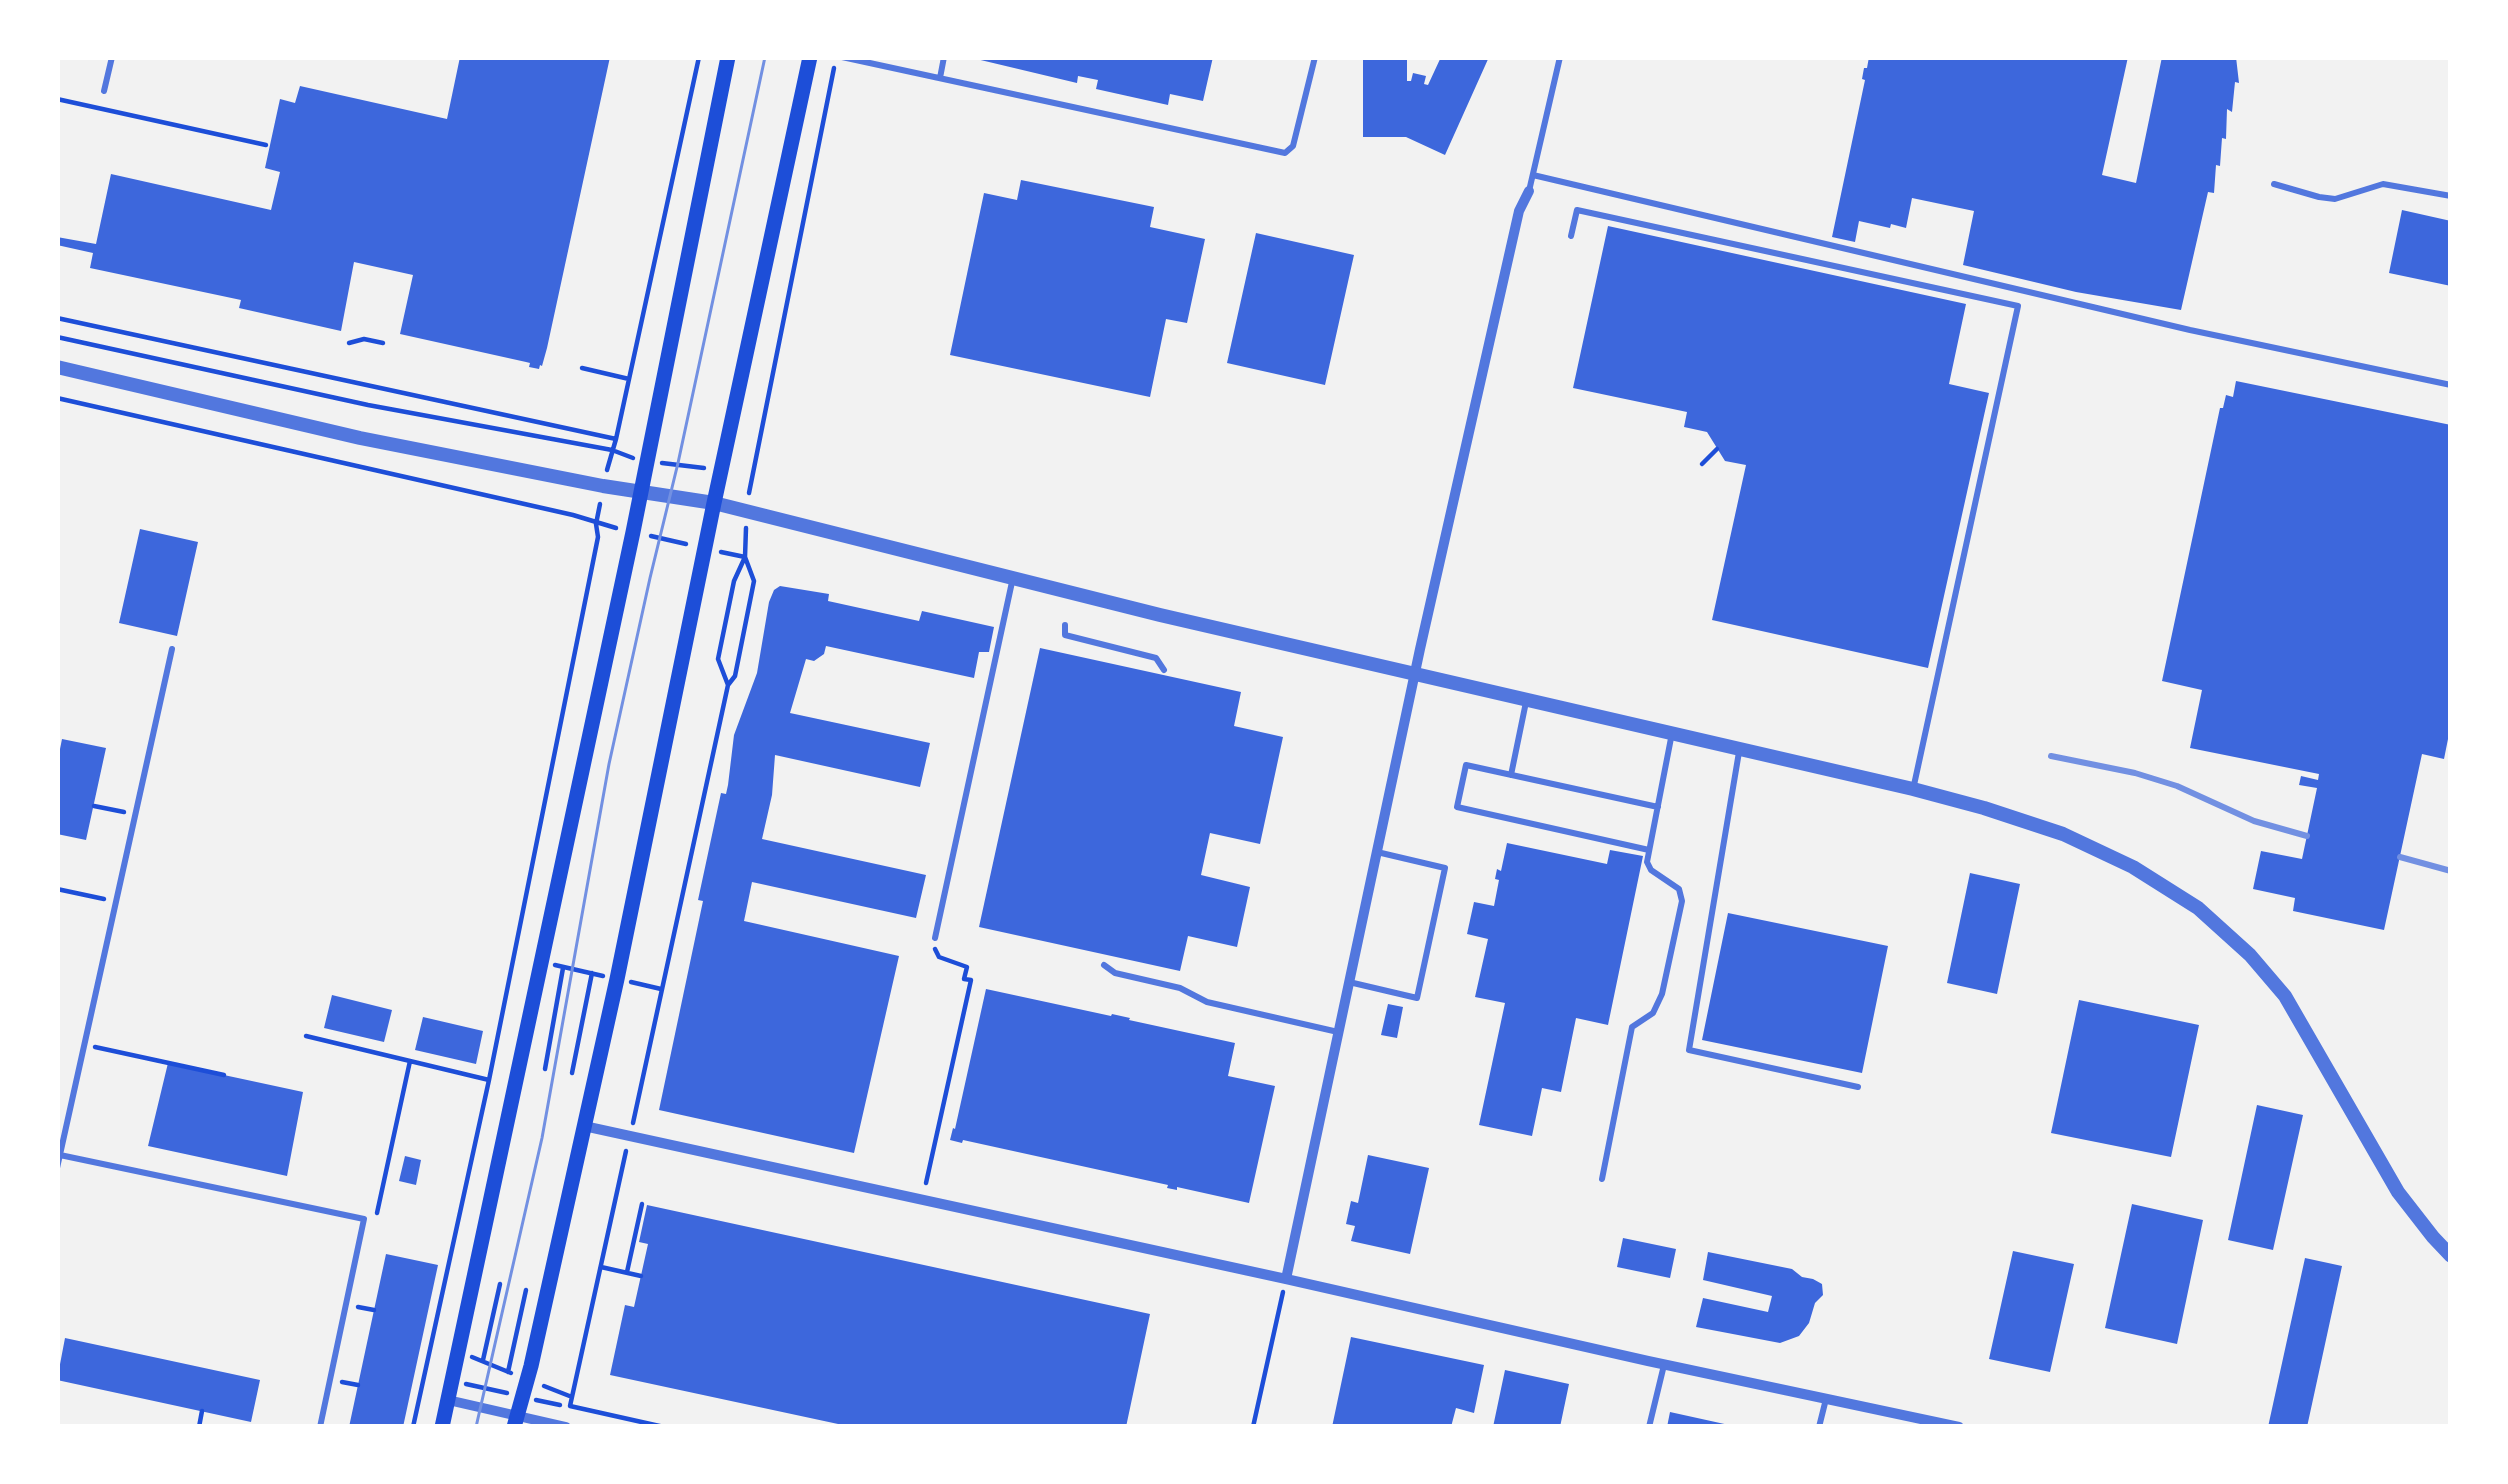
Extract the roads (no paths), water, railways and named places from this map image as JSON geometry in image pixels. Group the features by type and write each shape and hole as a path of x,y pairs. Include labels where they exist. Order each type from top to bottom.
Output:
{"main road":[{"path":"442,1427 633,532 728,57"},
{"path":"516,1422 616,979 810,57"}],"street":[{"path":"1286,1279 1414,674 1519,211 1529,191"},
{"path":"57,367 360,438 639,493 714,503 1414,674 1913,789 2063,834 2133,867 2198,908 2250,955 2285,996 2398,1192 2451,1256"},
{"path":"584,1126 1959,1427"},
{"path":"448,1400 516,1422 566,1427"}],"lane":[{"path":"104,91 112,57"},
{"path":"839,57 889,62 940,78 1286,153 1294,146 1315,57"},
{"path":"940,78 944,57"},
{"path":"1529,191 1560,57"},
{"path":"1533,175 2190,330 2451,385"},
{"path":"2274,184 2335,199 2383,184 2451,196"},
{"path":"1571,236 1577,210 2018,306 1913,789"},
{"path":"935,938 1012,578"},
{"path":"1065,625 1066,635 1156,658 1164,670"},
{"path":"57,1168 172,649"},
{"path":"1511,775 1526,700"},
{"path":"1602,1179 1632,1027 1653,1012 1662,994 1682,901 1679,889 1647,862 1672,733"},
{"path":"1740,749 1689,1050 1858,1087"},
{"path":"1649,850 1457,807 1466,765 1658,807"},
{"path":"1349,982 1417,998 1445,868 1377,852"},
{"path":"1104,965 1115,973 1180,988 1207,1002 1338,1032"},
{"path":"60,1155 364,1219 320,1427"},
{"path":"1649,1427 1664,1365"},
{"path":"1819,1427 1826,1399"}],"tram line":[{"path":"476,1427 542,1138 609,764 765,57"}],"railway":[{"path":"2051,756 2177,786 2254,821 2307,836"},
{"path":"2400,857 2451,871"}]}
